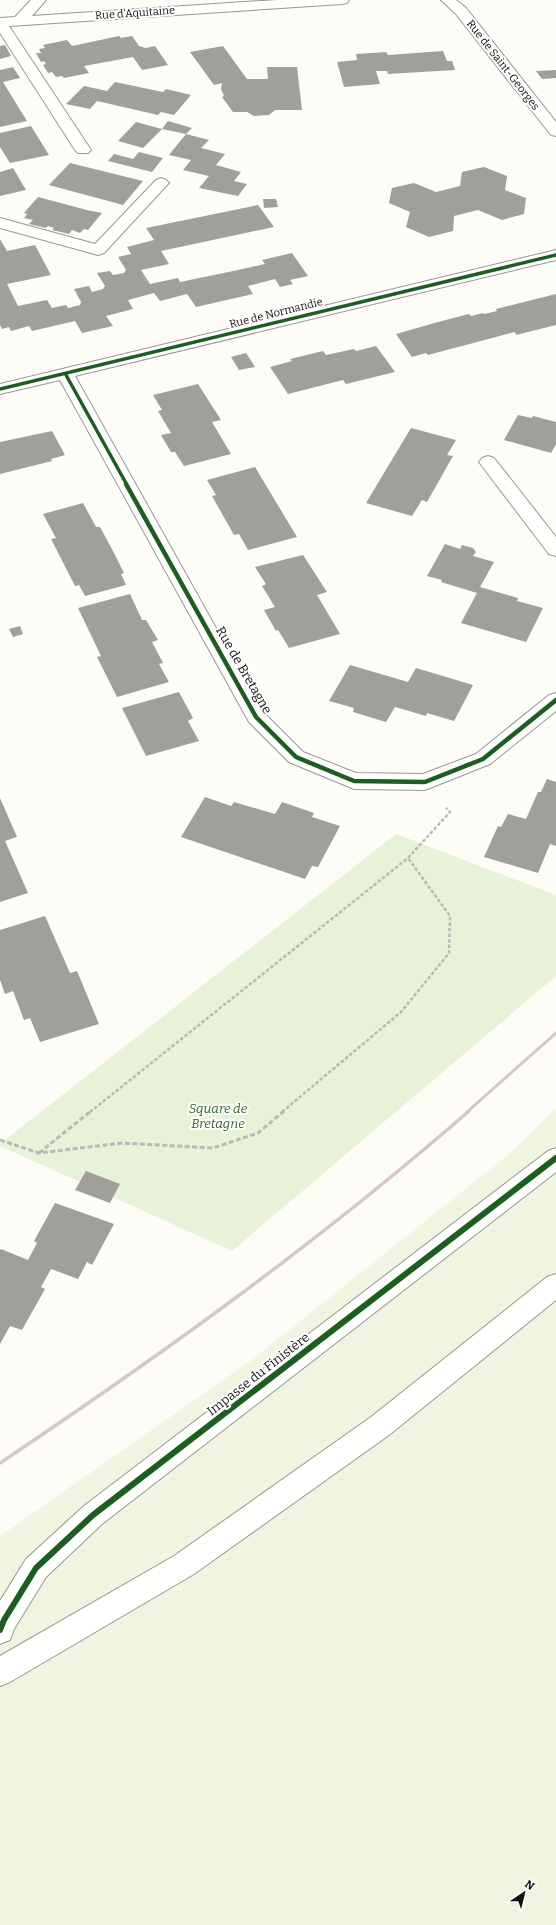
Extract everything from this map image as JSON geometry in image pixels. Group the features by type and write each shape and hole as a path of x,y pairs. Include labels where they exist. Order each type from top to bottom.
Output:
{"street":[{"path":"20,20 40,0"},
{"name":"Rue d'Aquitaine","path":"0,22 342,0"},
{"name":"Rue de Saint-Georges","path":"448,0 461,11 556,132"},
{"path":"0,22 83,150"},
{"path":"0,223 98,250 161,183"},
{"name":"Rue de Normandie","path":"0,389 66,375 556,255"},
{"name":"Rue de Bretagne","path":"66,375 256,717 296,757 354,781 425,782 483,759 556,700"},
{"path":"488,462 556,550"},
{"name":"Impasse du Finistère","path":"0,1630 4,1620 36,1568 93,1515 556,1158"},
{"path":"0,1672 184,1565 380,1426 556,1285"}],"path":[{"path":"39,1154 408,858 450,812 425,782"},
{"path":"0,1140 39,1154 122,1143 213,1148 258,1133 401,1012 449,953 450,916 408,858"}],"green space":[{"name":"Square de Bretagne","path":"396,834 556,895 556,976 232,1251 0,1146 0,1144"},
{"path":"556,1109 556,1925 0,1925 0,1536 253,1359 509,1154"}],"building":[{"path":"119,36 121,38 132,36 139,46 146,48 155,46 168,65 142,70 133,57 84,66 89,73 64,78 62,76 56,77 52,72 48,73 43,65 46,64 44,61 41,62 36,53 41,53 39,49 45,48 43,45 67,40 72,46"},
{"path":"5,45 11,56 0,59 0,46"},
{"path":"223,46 247,79 268,79 267,67 297,67 302,110 275,110 269,115 254,116 247,112 233,112 222,97 224,96 221,89 222,83 214,85 190,52"},
{"path":"443,51 447,61 452,61 455,70 388,74 387,71 376,71 380,84 344,87 337,62 357,60 356,54 386,52 388,55"},
{"path":"13,67 20,78 3,82 27,121 0,127 0,70"},
{"path":"556,70 556,78 542,79 536,71"},
{"path":"115,82 163,92 166,89 191,95 174,115 161,112 158,115 97,101 90,109 66,104 84,86 107,91"},
{"path":"168,121 192,128 186,134 162,129"},
{"path":"136,122 162,129 143,148 118,141"},
{"path":"31,126 49,155 10,163 0,147 0,133"},
{"path":"186,134 209,140 201,148 225,154 216,165 241,172 234,181 247,184 238,196 199,188 209,176 183,170 191,160 169,155"},
{"path":"139,152 163,158 152,172 108,161 114,154 133,159"},
{"path":"70,163 143,181 123,205 49,185"},
{"path":"484,167 507,176 505,190 526,198 524,214 502,220 478,210 454,216 453,231 429,237 406,227 410,212 389,203 392,188 414,183 436,192 460,186 462,172"},
{"path":"13,168 26,190 0,196 0,172"},
{"path":"38,197 102,213 88,230 84,229 80,233 72,230 69,234 52,230 54,228 48,226 46,228 29,224 33,220 24,218 27,214 24,213"},
{"path":"263,199 276,199 278,207 264,208"},
{"path":"258,205 274,227 161,251 169,264 141,270 150,284 178,278 180,282 265,264 262,260 292,253 308,276 290,280 293,284 280,287 275,279 248,286 253,294 196,307 187,294 160,301 154,293 128,300 133,309 106,316 113,326 82,333 75,321 32,331 29,326 11,331 9,327 2,329 0,325 0,239 7,251 35,245 51,275 7,284 18,306 47,300 52,308 66,305 68,308 80,305 81,302 74,289 89,286 92,292 103,289 105,286 97,273 110,271 113,275 124,273 126,270 118,257 131,254 127,247 154,240 146,228"},
{"path":"556,294 556,325 516,335 515,332 428,355 426,353 412,357 396,334 469,314 471,316 497,311 496,309"},
{"path":"376,346 395,372 346,384 343,380 288,394 270,367 292,361 290,359 323,351 326,355 354,349 356,351"},
{"path":"246,353 255,367 239,370 231,357"},
{"path":"198,384 221,420 212,422 231,454 184,466 175,452 171,452 161,435 171,433 158,411 162,410 153,395"},
{"path":"518,415 532,418 533,416 556,422 556,444 551,453 504,440"},
{"path":"411,428 456,440 447,455 453,456 427,502 422,500 412,516 366,503"},
{"path":"52,431 65,455 51,459 52,461 0,474 0,442"},
{"path":"255,467 297,537 248,550 239,534 234,535 212,496 216,495 207,480"},
{"path":"83,503 96,527 100,527 112,549 124,573 121,574 126,585 85,596 79,585 75,586 51,539 56,538 43,514"},
{"path":"445,544 460,549 462,545 473,548 476,552 473,556 494,562 480,587 518,598 517,601 543,608 526,642 461,623 477,593 427,576"},
{"path":"303,555 327,592 317,595 340,634 289,648 278,630 276,631 264,610 275,607 262,586 266,584 255,567"},
{"path":"130,594 142,620 146,620 158,640 152,642 163,663 159,664 169,682 117,697 97,657 101,656 78,608"},
{"path":"20,626 23,634 13,637 9,629"},
{"path":"350,665 408,682 416,668 473,685 454,721 427,713 426,716 395,707 386,722 353,712 354,708 329,701"},
{"path":"179,692 193,718 188,721 199,741 146,756 122,708"},
{"path":"547,779 556,782 556,846 550,844 538,873 484,857 498,826 501,827 508,814 526,819 538,792 541,792"},
{"path":"205,797 231,806 234,802 275,814 282,802 314,813 312,817 340,826 318,867 312,866 305,879 181,837"},
{"path":"0,798 17,837 5,841 28,893 0,902"},
{"path":"45,916 70,973 77,971 99,1024 40,1042 30,1018 24,1020 13,991 5,994 0,980 0,930"},
{"path":"86,1171 120,1184 110,1203 75,1190"},
{"path":"55,1203 114,1224 92,1265 87,1262 78,1279 51,1269 41,1287 45,1289 22,1330 10,1326 0,1344 0,1250 1,1249 28,1260 37,1243 34,1241"}],"railway":[{"path":"467,1112 556,1033"},
{"path":"0,1463 181,1338 299,1250 413,1159 469,1111"}],"cycle path":[{"path":"0,389 556,255"},
{"path":"66,375 256,717 296,757 354,781 425,782 483,759 556,700"},
{"path":"0,1630 4,1620 36,1568 93,1515 556,1158"}]}
